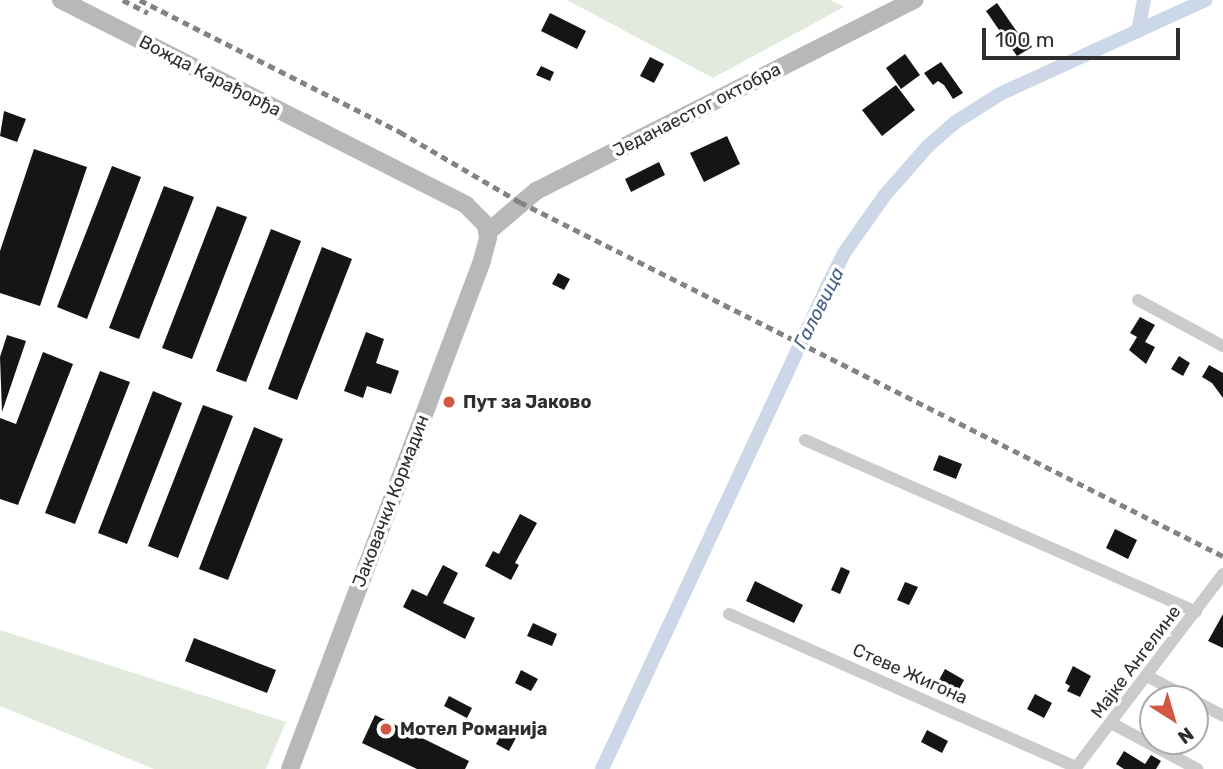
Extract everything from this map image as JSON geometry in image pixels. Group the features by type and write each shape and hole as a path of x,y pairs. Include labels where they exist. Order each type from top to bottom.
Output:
{"main road":[{"name":"Вожда Карађорђа","path":"61,0 466,205 479,215 488,232"},
{"name":"Једанаестог октобра","path":"488,232 536,191 914,0"},
{"name":"Јаковачки Кормадин","path":"290,769 482,261 488,232"}],"street":[{"path":"1138,300 1223,346"},
{"path":"805,440 1196,612"},
{"name":"Мајке Ангелине","path":"1075,768 1222,580"},
{"name":"Стеве Жигона","path":"729,614 1075,768"},
{"path":"1147,676 1164,685"},
{"path":"1111,723 1197,769"}],"shaded area":[{"path":"567,0 830,0 844,7 713,78"},
{"path":"0,630 286,722 266,769 154,769 0,706"}],"building":[{"path":"997,3 1022,39 1026,37 1032,47 1017,56 986,11"},
{"path":"550,13 586,31 577,49 541,31"},
{"path":"905,54 920,75 901,89 886,68"},
{"path":"650,57 664,64 654,83 640,76"},
{"path":"941,62 963,93 953,99 944,85 938,81 933,85 924,73"},
{"path":"541,66 554,72 550,81 536,75"},
{"path":"896,85 915,110 882,136 862,110"},
{"path":"4,111 26,119 17,142 0,136"},
{"path":"727,136 740,164 704,182 690,153"},
{"path":"34,149 87,167 40,306 0,293 0,251"},
{"path":"659,162 665,175 631,192 625,179"},
{"path":"112,166 141,177 87,319 57,307"},
{"path":"164,186 194,197 139,339 109,328"},
{"path":"217,206 247,217 192,359 162,348"},
{"path":"271,229 301,241 246,382 216,371"},
{"path":"322,247 352,259 297,400 268,389"},
{"path":"558,273 570,279 564,290 552,284"},
{"path":"1140,317 1155,325 1145,342 1155,347 1146,364 1129,350 1137,337 1130,333"},
{"path":"366,332 384,339 376,363 399,371 391,394 367,386 363,398 344,391"},
{"path":"7,335 26,341 2,412 0,357"},
{"path":"43,352 73,364 18,505 0,499 0,418 16,424"},
{"path":"1179,356 1190,363 1183,376 1171,369"},
{"path":"1209,365 1223,373 1223,398 1212,383 1202,377"},
{"path":"100,371 130,382 75,524 45,513"},
{"path":"153,391 182,403 127,544 98,533"},
{"path":"203,405 233,416 178,558 148,546"},
{"path":"254,427 283,439 228,580 199,569"},
{"path":"939,455 962,464 956,479 933,470"},
{"path":"520,514 537,523 515,563 519,565 511,580 485,566 493,551 499,554"},
{"path":"1115,529 1137,540 1128,559 1106,548"},
{"path":"443,565 458,573 443,603 475,618 465,639 403,607 412,589 427,596"},
{"path":"841,567 850,571 840,594 831,590"},
{"path":"755,581 803,605 794,623 746,601"},
{"path":"905,582 918,587 909,605 897,600"},
{"path":"1223,614 1223,648 1208,641"},
{"path":"533,623 557,634 552,646 527,636"},
{"path":"194,638 276,670 267,693 185,661"},
{"path":"1073,666 1091,676 1080,697 1067,691 1070,686 1065,683"},
{"path":"945,669 964,680 954,699 934,689"},
{"path":"521,670 538,679 531,691 515,683"},
{"path":"1035,694 1052,703 1044,718 1027,709"},
{"path":"449,696 472,708 467,718 444,706"},
{"name":"Мотел Романија","path":"375,715 469,761 465,769 417,769 362,743"},
{"path":"505,728 518,734 509,751 496,744"},
{"path":"927,730 948,741 942,753 921,742"},
{"path":"1124,751 1145,764 1151,755 1161,761 1156,769 1124,769 1116,764"}],"waterway":[{"path":"1138,31 1144,0"},
{"name":"Галовица","path":"602,769 828,285 844,253 885,195 928,146 954,123 1000,94 1205,0"}],"railway":[{"path":"123,0 148,13"},
{"path":"140,0 400,132 520,202 1223,556"}],"place":[{"name":"Пут за Јаково","path":"449,402"},
{"name":"Мотел Романија","path":"386,729"}]}
